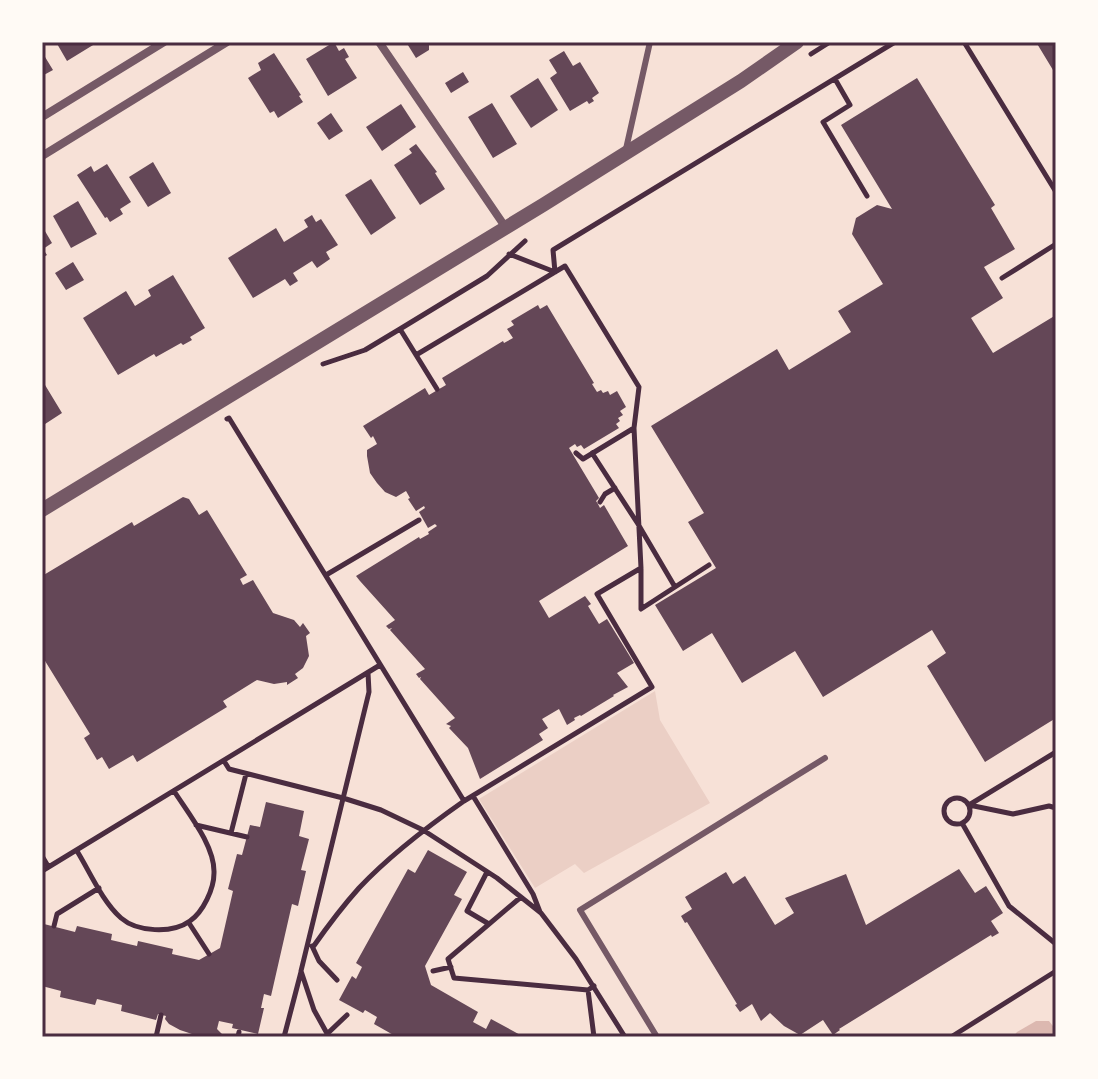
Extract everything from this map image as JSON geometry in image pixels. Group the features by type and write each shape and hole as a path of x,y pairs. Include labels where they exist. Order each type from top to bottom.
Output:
{"street":[{"path":"42,117 164,42"},
{"path":"42,156 227,42"},
{"path":"379,42 506,228"},
{"path":"42,510 506,228 741,81 797,42"}],"lane":[{"path":"625,153 650,42"},
{"path":"657,1037 580,910 825,758"}],"path":[{"path":"555,272 553,250 895,42"},
{"path":"964,42 1056,192"},
{"path":"835,79 850,105 823,122 867,196"},
{"path":"1002,278 1056,244"},
{"path":"509,254 555,272"},
{"path":"416,355 565,266 639,387 634,428 641,609 709,565"},
{"path":"400,329 437,389"},
{"path":"215,426 229,418 464,801"},
{"path":"576,453 583,459 634,428"},
{"path":"592,453 675,587"},
{"path":"600,502 605,494 615,488"},
{"path":"326,575 419,520"},
{"path":"313,947 360,888 423,830 464,801 652,687 597,594 641,568"},
{"path":"42,871 380,665"},
{"path":"284,1037 369,692 368,673"},
{"path":"969,805 1056,752"},
{"path":"224,761 229,769 381,810 423,830 487,872 541,913 576,959 591,988 625,1037"},
{"path":"231,833 246,774"},
{"path":"77,851 122,919 137,927 159,930 189,923 212,888 215,871 210,851 174,791"},
{"path":"473,796 533,894 541,913"},
{"path":"969,805 968,818 962,823 952,823 946,818 945,805 955,798 963,799 969,805 1013,814 1049,806 1056,808"},
{"path":"962,823 1009,906 1056,944"},
{"path":"195,825 247,837"},
{"path":"42,856 48,866"},
{"path":"487,872 467,911 489,924"},
{"path":"54,926 57,914 99,888"},
{"path":"521,897 448,959 454,978 591,988"},
{"path":"189,923 209,954"},
{"path":"309,938 319,961 337,980"},
{"path":"433,971 451,967"},
{"path":"301,971 314,1010 328,1036 347,1015"},
{"path":"951,1037 1056,971"},
{"path":"591,988 594,1037"},
{"path":"156,1037 161,1015"}],"shaded area":[{"path":"655,691 660,720 710,803 584,873 575,864 535,888 479,799"},
{"path":"1036,1021 1049,1021 1056,1030 1056,1037 1013,1037 1017,1032"}],"building":[{"path":"56,42 98,42 67,61"},
{"path":"334,42 339,51 344,48 349,57 345,59 357,78 328,96 306,59"},
{"path":"406,42 429,42 429,50 416,58"},
{"path":"1036,42 1056,42 1056,75"},
{"path":"564,51 573,66 580,62 599,93 592,98 594,101 589,104 587,101 570,111 550,78 557,73 549,60"},
{"path":"42,52 53,70 42,76"},
{"path":"274,53 303,102 278,118 274,111 270,113 248,78 261,70 258,63"},
{"path":"463,72 469,82 451,93 445,83"},
{"path":"538,78 558,110 531,128 510,96"},
{"path":"917,78 995,205 991,208 1015,249 984,267 1003,298 971,318 993,353 1056,315 1056,718 985,762 927,666 946,653 932,630 823,697 795,651 742,683 712,633 683,651 655,605 716,568 688,522 704,513 651,426 777,349 789,370 851,332 838,311 883,284 852,234 856,218 877,205 892,209 841,125"},
{"path":"492,103 517,144 493,158 468,117"},
{"path":"401,104 416,127 382,151 366,127"},
{"path":"331,113 343,131 329,140 317,123"},
{"path":"416,144 437,172 445,189 420,205 394,165 412,153 409,149"},
{"path":"153,162 171,193 148,207 129,177"},
{"path":"107,164 131,202 120,209 123,214 110,222 77,175 91,166 94,172"},
{"path":"371,179 396,218 371,235 345,195"},
{"path":"78,201 97,234 71,248 53,216"},
{"path":"312,215 316,222 321,219 338,245 326,252 330,259 317,268 312,261 293,273 298,281 290,286 285,279 253,298 228,258 276,228 284,242 308,227 304,220"},
{"path":"42,226 52,243 43,249 47,255 42,258"},
{"path":"73,262 84,280 66,290 55,273"},
{"path":"173,275 205,328 183,345 181,343 156,357 154,354 118,375 83,318 126,291 135,306 151,296 148,290"},
{"path":"538,305 540,309 547,305 597,392 608,391 610,395 617,391 626,407 620,411 623,415 616,424 619,428 584,449 575,444 569,448 599,498 596,501 600,508 604,505 628,546 539,601 549,618 585,596 599,624 607,619 634,663 617,673 628,687 567,725 559,709 542,719 548,728 539,734 543,740 480,779 468,748 446,724 455,718 416,674 425,669 390,630 392,628 386,626 395,620 356,576 429,534 437,526 428,528 419,512 424,506 416,511 406,491 396,497 385,492 377,483 370,473 367,450 377,444 363,426 425,388 429,395 446,385 442,378 513,338 507,329 514,325 511,321"},
{"path":"42,380 62,413 42,426"},
{"path":"183,497 189,499 199,515 207,510 247,575 240,579 243,585 253,580 273,613 294,620 300,627 303,623 310,633 306,636 309,656 303,668 295,674 298,678 287,685 287,682 274,684 257,680 223,701 227,707 137,762 133,755 109,769 102,757 97,760 84,738 90,734 42,656 42,576 132,522 134,526"},
{"path":"266,802 304,811 299,836 309,839 301,870 306,871 298,906 292,904 271,996 264,994 258,1034 232,1028 233,1024 219,1021 217,1029 223,1035 198,1036 169,1024 166,1016 158,1014 156,1020 121,1011 122,1005 97,999 95,1005 60,997 61,991 42,986 44,924 75,932 77,926 112,934 111,940 137,946 138,941 173,949 172,954 199,960 220,948 233,891 228,889 237,854 242,855 250,825 260,827"},
{"path":"428,850 467,872 454,895 462,899 425,966 431,985 478,1012 473,1022 486,1029 491,1019 524,1037 397,1037 374,1024 377,1017 339,1000 352,976 356,979 362,967 356,963 408,869 415,873"},
{"path":"959,869 975,893 986,886 1003,913 991,921 999,933 991,935 833,1035 823,1020 800,1035 770,1013 761,1021 752,1004 740,1012 681,916 692,909 685,897 726,872 733,884 745,876 775,925 794,913 785,898 846,874 866,925"}]}
